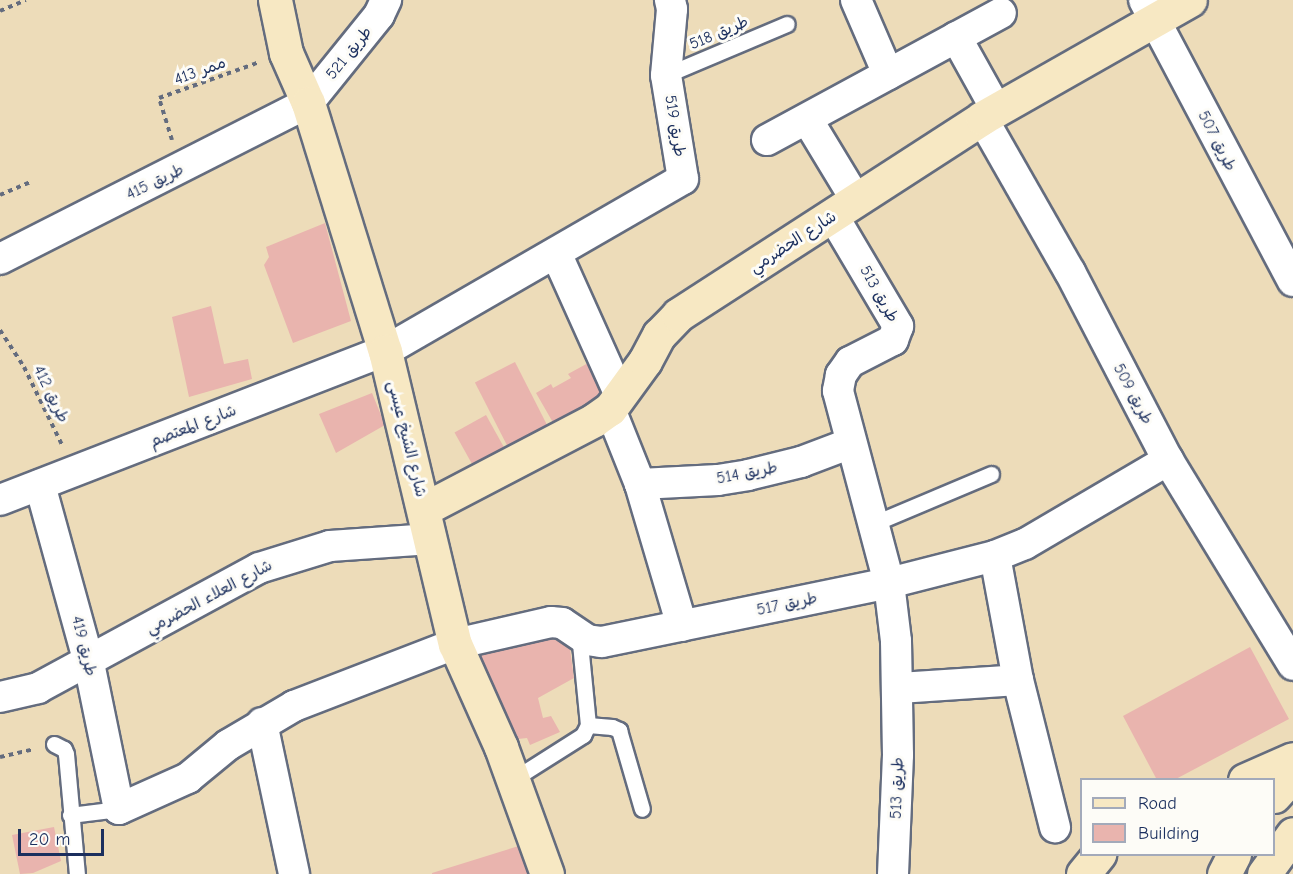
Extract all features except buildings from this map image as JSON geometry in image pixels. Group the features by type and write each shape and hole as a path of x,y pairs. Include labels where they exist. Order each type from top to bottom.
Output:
{"street":[{"name":"شارع الشيخ عيسى","path":"275,0 286,52 308,103 385,351 455,644 501,747 547,874"},
{"name":"طريق 521","path":"308,103 379,15 386,0"},
{"name":"طريق 519","path":"385,351 683,179 666,75 672,9 670,0"},
{"path":"856,0 888,74"},
{"name":"شارع الحضرمي","path":"427,524 594,420 615,401 645,361 659,334 678,315 1149,10 1190,0"},
{"name":"طريق 507","path":"1149,10 1293,281"},
{"path":"767,140 1001,13"},
{"name":"طريق 509","path":"956,37 989,114 1168,460 1293,665"},
{"name":"طريق 415","path":"0,259 180,170 308,103"},
{"path":"807,119 845,208"},
{"name":"طريق 513","path":"845,208 898,326 893,340 850,362 841,375 838,391 875,523 889,583 899,688 893,874"},
{"path":"556,253 615,401 682,626"},
{"name":"شارع المعتصم","path":"0,500 385,351"},
{"name":"طريق 514","path":"640,484 718,480 748,475 801,462 851,443"},
{"name":"طريق 517","path":"455,644 551,622 562,623 587,640 602,642 889,583 995,556 1035,538 1168,460"},
{"name":"طريق 419","path":"40,485 89,663 119,808"},
{"name":"شارع العلاء الحضرمي","path":"0,697 38,688 89,663 267,565 330,546 427,524"},
{"path":"995,556 1018,680 1055,827"},
{"path":"119,808 188,778 228,745 262,723 331,690 455,644"},
{"path":"899,688 1018,680"},
{"path":"262,723 294,874"},
{"path":"1250,778 1293,759"},
{"path":"1275,795 1293,775"},
{"path":"1264,874 1293,834"},
{"path":"1083,874 1098,856"},
{"path":"1224,874 1233,856"}],"lane":[{"name":"طريق 518","path":"666,75 787,24"},
{"path":"875,523 991,474"},
{"path":"510,777 520,775 583,735 588,725 579,634"},
{"path":"588,725 612,727 619,730 642,809"},
{"path":"54,744 64,749 66,754 77,874"},
{"path":"70,815 119,808"}],"path":[{"path":"0,11 26,0"},
{"name":"ممر 413","path":"180,170 159,98 286,52"},
{"path":"0,195 32,183"},
{"name":"طريق 412","path":"0,330 24,366 75,471"},
{"path":"0,757 54,744"}]}
